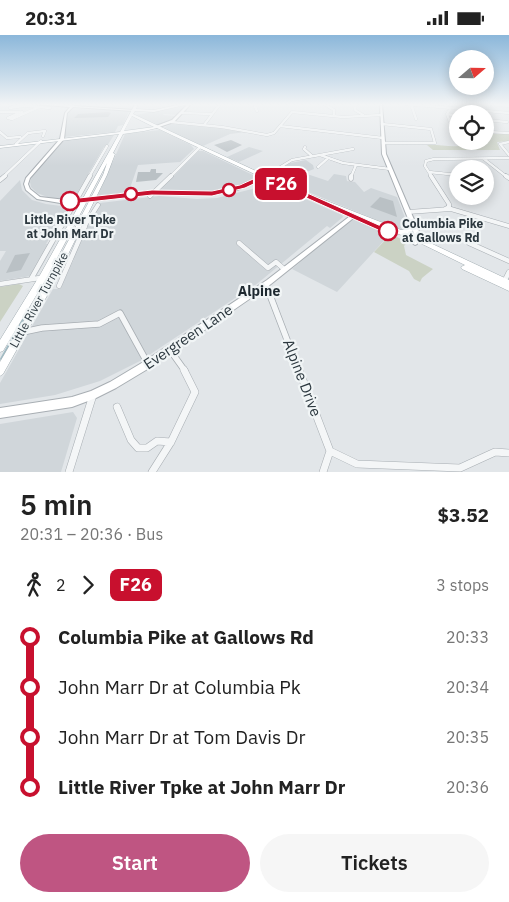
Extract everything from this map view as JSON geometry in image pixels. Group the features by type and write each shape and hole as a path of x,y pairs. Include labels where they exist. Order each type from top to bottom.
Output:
{"main road":[{"name":"Little River Turnpike","path":"0,348 92,201 104,166 127,124"},
{"path":"153,124 264,177 416,241 506,284"},
{"path":"146,130 158,127"},
{"path":"0,147 40,141 163,129"},
{"name":"Little River Turnpike","path":"0,371 23,332 92,201 105,175 114,146"},
{"path":"104,166 102,174 105,175"},
{"path":"354,215 400,232 416,241"},
{"path":"400,232 410,231 413,224"}],"street":[{"path":"64,124 62,139 29,175 26,187 32,195 54,201 92,201 151,194 218,193 242,187 264,177 292,160 353,149"},
{"path":"158,127 165,124"},
{"path":"197,124 269,135 280,126 383,141 435,143 431,129 386,124"},
{"path":"382,124 384,154 413,224 416,241"},
{"path":"0,132 7,138 20,137 28,132 45,131 43,136"},
{"path":"494,132 509,133"},
{"path":"16,144 20,137"},
{"path":"0,180 40,141"},
{"path":"509,142 500,144 509,156"},
{"path":"31,279 108,146"},
{"path":"151,194 200,147"},
{"path":"305,147 304,149 312,156"},
{"path":"320,155 327,159 356,165 390,169"},
{"path":"449,204 425,164 427,160 509,156"},
{"path":"483,158 509,178"},
{"path":"318,167 327,159"},
{"path":"351,179 351,174 356,165"},
{"path":"430,172 449,174"},
{"path":"59,286 95,207 92,201"},
{"path":"445,209 449,205"},
{"path":"451,205 460,211"},
{"path":"408,212 445,209 460,211 509,225"},
{"name":"Evergreen Lane","path":"0,413 72,402 93,395 148,364 266,284 354,215"},
{"path":"239,243 268,268 276,262 284,269"},
{"path":"468,243 509,261"},
{"path":"506,284 509,272"},
{"path":"0,284 53,276"},
{"name":"Alpine Drive","path":"266,284 330,451"},
{"path":"23,332 42,328 99,324 120,313 148,364"},
{"path":"152,472 171,442 195,392 184,370 170,349"},
{"path":"69,472 93,395"},
{"path":"117,407 131,439 138,448 147,448 157,441 171,442"},
{"path":"323,472 330,451 357,465 460,467 495,452 509,453"}],"shaded area":[{"path":"66,124 123,124 118,126 115,132 64,137"},
{"path":"170,124 186,124 246,132 230,134 203,146 163,128"},
{"path":"160,130 191,145 194,149 180,162 138,165 128,194 98,195 125,134"},
{"path":"494,133 509,134 509,141 497,142 500,150 494,150"},
{"path":"114,135 107,146 104,147 76,195 71,198 50,198 37,193 31,187 30,182 33,174 64,140"},
{"path":"427,145 449,146 449,150 433,150"},
{"path":"249,147 263,151 239,162 227,157"},
{"path":"198,151 203,151 257,177 241,186 203,194 159,191"},
{"path":"306,160 313,165 314,169 304,173 328,181 334,174 346,176 347,181 355,182 364,192 371,188 397,197 407,223 407,229 399,229 269,176 290,163"},
{"path":"20,180 22,190 32,200 69,207 46,244 55,243 37,275 0,281 0,261 6,251 0,251 0,201"},
{"path":"264,183 269,183 343,217 330,228 327,226 258,283 140,361 100,381 55,395 0,404 0,383 53,289 60,289 74,259 70,259 100,203 159,196 197,199 217,198 252,189"},
{"path":"352,218 391,233 337,292 292,269"},
{"path":"391,234 407,242 404,246 406,255 433,269 420,282 414,279 409,271 374,252"},
{"path":"19,284 23,286 0,322 0,287"},
{"path":"73,412 77,418 61,472 0,472 0,424"}],"building":[{"path":"231,140 242,145 227,152 214,145"},
{"path":"151,169 156,169 156,173 163,173 156,180 136,182 138,172 150,172"},
{"path":"380,197 393,201 397,217 370,207"},
{"path":"30,253 21,270 6,273 15,255"}],"waterway":[{"path":"1,359 25,316"}],"bus line":[{"name":"F26","path":"70,201 152,193 212,193 242,187 264,177 388,231"}],"place":[{"name":"Little River Tpke at John Marr Dr","path":"70,201"},
{"name":"Columbia Pike at Gallows Rd","path":"388,231"}],"district":[{"name":"Alpine","path":"259,291"}]}
